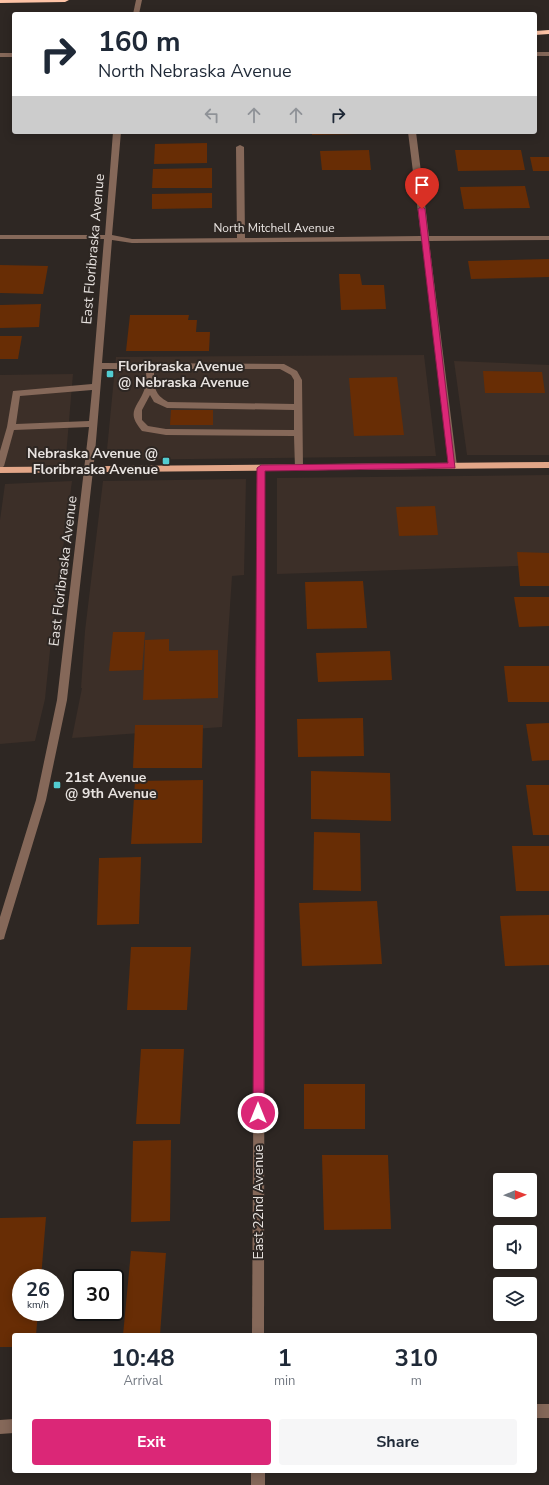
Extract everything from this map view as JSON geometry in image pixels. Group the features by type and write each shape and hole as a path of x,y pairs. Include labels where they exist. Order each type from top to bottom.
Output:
{"highway":[{"path":"0,1 65,0"},
{"path":"537,33 549,32"}],"main road":[{"path":"0,470 549,465"}],"street":[{"path":"136,12 139,0"},
{"path":"537,54 549,54"},
{"path":"0,55 12,55"},
{"name":"East Floribraska Avenue","path":"0,935 41,800 62,700 68,631 89,470 107,236 117,134"},
{"path":"412,134 453,466"},
{"path":"240,147 241,240"},
{"name":"North Mitchell Avenue","path":"0,237 107,236 132,241 549,238"},
{"path":"97,366 281,366 294,373 298,380 299,468"},
{"path":"150,366 150,387 138,410 138,421 145,429 166,432 298,433"},
{"path":"0,466 12,427 16,393 96,387"},
{"path":"150,387 157,400 167,405 298,407"},
{"path":"12,427 92,424"},
{"name":"East 22nd Avenue","path":"258,1333 261,468"},
{"path":"537,1411 549,1411"},
{"path":"0,1427 12,1426"},
{"path":"258,1473 258,1485"}],"shaded area":[{"path":"424,355 436,456 106,460 116,357"},
{"path":"454,361 549,365 549,455 467,455"},
{"path":"73,374 65,468 0,469 0,375"},
{"path":"549,475 549,565 277,574 277,478"},
{"path":"246,479 244,575 232,576 222,727 72,738 82,688 85,631 103,481"},
{"path":"72,481 52,631 45,699 35,741 0,744 0,520 5,484"}],"building":[{"path":"312,134 359,134 312,135"},
{"path":"207,143 207,163 154,164 155,144"},
{"path":"369,150 371,170 322,170 320,151"},
{"path":"455,150 521,150 525,170 458,171"},
{"path":"530,157 549,157 549,171 533,171"},
{"path":"212,168 212,188 152,188 153,169"},
{"path":"525,186 530,208 464,209 460,187"},
{"path":"212,193 212,208 152,209 152,194"},
{"path":"549,259 549,277 471,279 468,261"},
{"path":"0,265 48,266 43,294 0,293"},
{"path":"339,274 360,274 362,285 384,285 386,309 341,310"},
{"path":"41,304 39,327 0,328 0,305"},
{"path":"130,315 189,315 188,320 197,320 196,332 210,332 209,351 126,351"},
{"path":"0,336 22,336 18,359 0,359"},
{"path":"483,371 542,372 545,393 485,393"},
{"path":"397,377 404,435 354,436 349,378"},
{"path":"171,410 213,410 213,425 170,425"},
{"path":"435,506 438,535 399,536 396,507"},
{"path":"517,552 549,553 549,586 520,586"},
{"path":"363,581 367,628 307,629 305,582"},
{"path":"514,597 549,597 549,626 519,627"},
{"path":"113,632 145,632 142,670 109,671"},
{"path":"169,639 169,651 218,650 218,698 143,700 145,640"},
{"path":"390,651 392,680 318,682 316,653"},
{"path":"504,666 549,666 549,702 508,702"},
{"path":"363,718 364,756 298,757 297,719"},
{"path":"549,723 549,760 532,761 526,724"},
{"path":"135,725 203,725 202,768 133,768"},
{"path":"311,771 390,773 391,821 311,819"},
{"path":"203,780 202,843 131,844 135,781"},
{"path":"526,785 549,785 549,835 533,835"},
{"path":"314,832 360,833 361,891 313,890"},
{"path":"512,846 549,846 549,891 516,891"},
{"path":"141,857 139,924 97,925 99,858"},
{"path":"377,901 382,964 302,966 299,903"},
{"path":"549,915 549,965 505,966 500,916"},
{"path":"131,947 191,947 187,1010 127,1010"},
{"path":"141,1049 184,1049 180,1124 136,1124"},
{"path":"304,1084 365,1084 365,1129 304,1129"},
{"path":"171,1140 170,1221 131,1222 133,1141"},
{"path":"322,1155 388,1155 391,1229 324,1230"},
{"path":"46,1217 42,1269 12,1269 12,1321 37,1321 36,1333 12,1333 12,1347 0,1347 0,1218"},
{"path":"131,1251 166,1253 160,1333 123,1333"}],"place":[{"name":"Floribraska Avenue @ Nebraska Avenue","path":"110,374"},
{"name":"Nebraska Avenue @ Floribraska Avenue","path":"166,461"},
{"name":"21st Avenue @ 9th Avenue","path":"57,785"}],"route":[{"path":"258,1113 261,468 453,466 422,209"}]}
